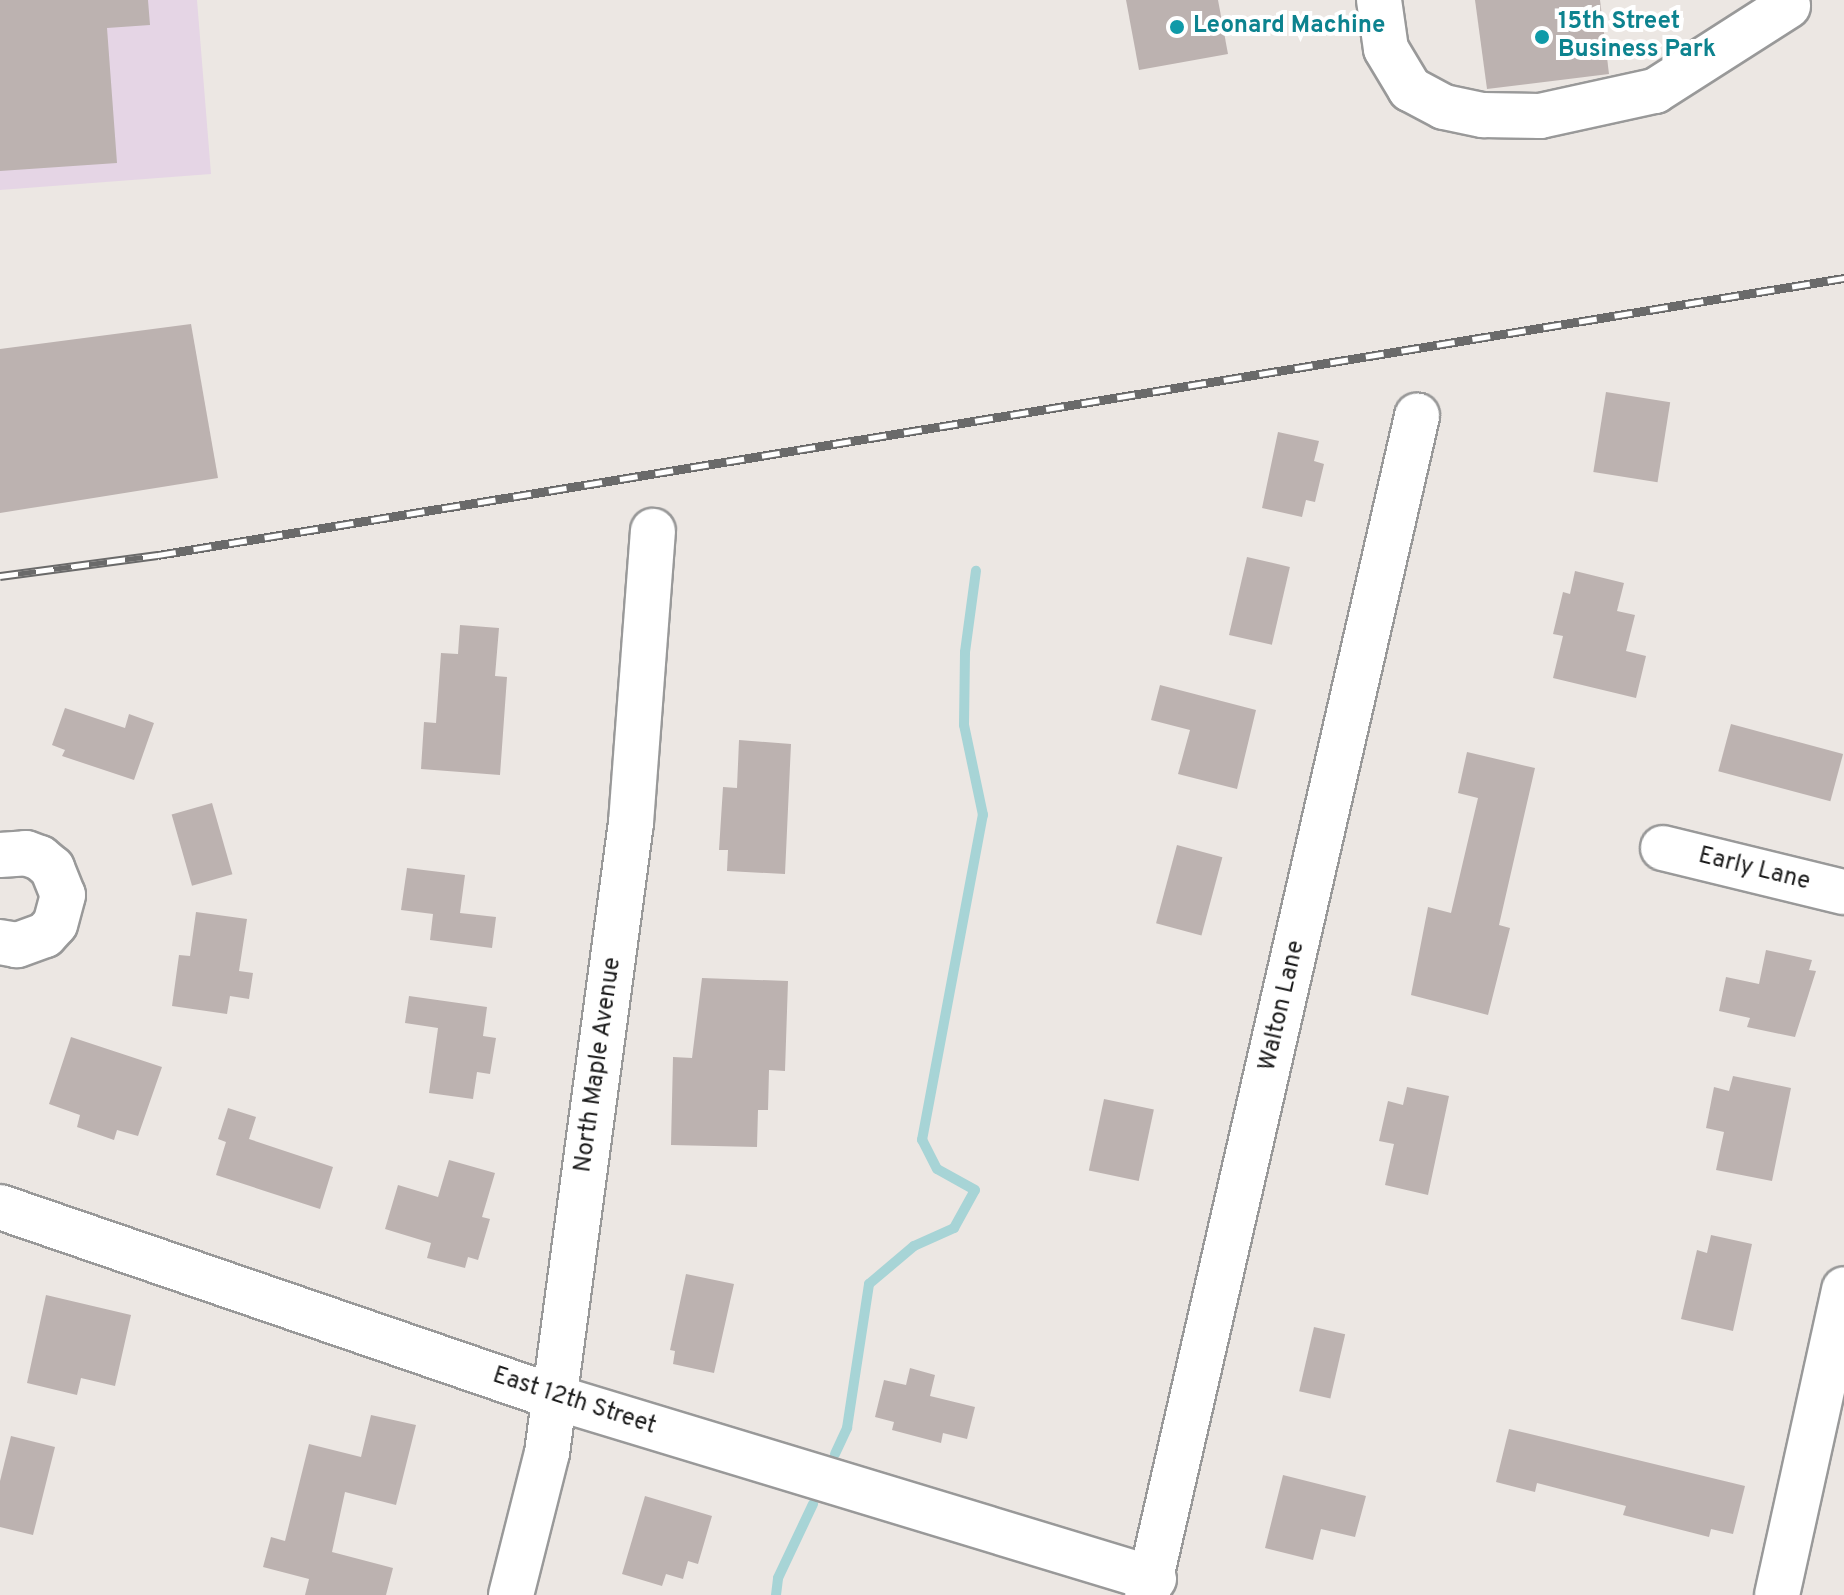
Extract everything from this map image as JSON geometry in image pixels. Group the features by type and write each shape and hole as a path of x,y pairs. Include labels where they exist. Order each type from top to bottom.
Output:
{"street":[{"path":"1379,0 1386,49 1410,89 1444,107 1483,115 1540,116 1655,91 1799,2"},
{"name":"Walton Lane","path":"1150,1587 1417,416"},
{"name":"North Maple Avenue","path":"511,1595 547,1453 631,823 653,531"},
{"name":"Early Lane","path":"1663,848 1844,892"},
{"path":"0,855 26,853 40,858 52,868 63,895 55,924 45,935 32,942 1,946"},
{"name":"East 12th Street","path":"0,1207 554,1397 1150,1587"},
{"path":"1777,1595 1844,1289"}],"shaded area":[{"path":"0,0 197,0 211,174 0,190"}],"building":[{"path":"0,0 148,0 150,25 107,28 117,163 0,171"},
{"name":"Leonard Machine","path":"1126,0 1218,0 1228,54 1139,70"},
{"name":"15th Street Business Park","path":"1475,0 1600,0 1609,74 1487,89"},
{"path":"191,324 218,478 0,513 0,349"},
{"path":"1606,392 1670,402 1658,482 1593,472"},
{"path":"1278,432 1319,441 1314,461 1324,464 1315,502 1306,500 1302,517 1262,508"},
{"path":"1247,557 1290,567 1272,645 1229,635"},
{"path":"1575,571 1624,583 1617,611 1635,615 1626,651 1646,656 1636,698 1553,678 1563,636 1553,634 1563,592 1570,594"},
{"path":"460,625 499,628 495,676 507,677 500,775 421,769 424,722 436,723 441,653 458,654"},
{"path":"1160,685 1256,710 1237,789 1178,774 1190,730 1151,720"},
{"path":"65,708 125,728 129,714 154,723 134,780 62,756 65,750 52,745"},
{"path":"1731,724 1843,754 1830,801 1718,771"},
{"path":"739,740 791,744 785,874 727,871 728,850 719,850 723,787 737,788"},
{"path":"1467,752 1535,768 1499,925 1510,928 1488,1015 1411,995 1428,907 1451,913 1478,798 1458,793"},
{"path":"212,803 232,874 192,886 172,815"},
{"path":"1177,845 1222,857 1201,935 1156,923"},
{"path":"407,868 465,875 460,913 496,917 492,948 430,940 433,914 401,910"},
{"path":"196,912 247,919 239,971 253,973 249,999 230,996 227,1014 172,1006 179,955 190,956"},
{"path":"1766,950 1812,960 1809,970 1816,971 1795,1037 1747,1027 1750,1018 1719,1011 1726,977 1759,984"},
{"path":"702,978 788,981 785,1071 769,1070 768,1110 758,1110 757,1147 671,1145 673,1057 692,1058"},
{"path":"409,996 487,1007 483,1036 496,1038 490,1074 477,1072 473,1099 429,1093 438,1028 405,1023"},
{"path":"71,1037 162,1067 138,1136 117,1130 114,1140 77,1127 80,1115 49,1104"},
{"path":"1733,1076 1791,1088 1772,1181 1716,1170 1724,1132 1706,1128 1714,1087 1729,1091"},
{"path":"1407,1087 1449,1096 1428,1195 1385,1185 1394,1144 1379,1141 1388,1101 1403,1105"},
{"path":"1104,1099 1154,1110 1139,1181 1089,1170"},
{"path":"228,1108 256,1117 249,1139 333,1167 320,1209 216,1175 226,1142 218,1139"},
{"path":"449,1160 495,1173 482,1217 490,1219 478,1260 468,1257 465,1268 427,1258 431,1243 385,1229 398,1185 438,1197"},
{"path":"1711,1235 1752,1244 1733,1331 1681,1319 1697,1250 1707,1253"},
{"path":"686,1274 734,1284 714,1373 673,1364 675,1351 670,1350"},
{"path":"46,1295 131,1315 115,1386 81,1378 77,1395 27,1383"},
{"path":"1314,1327 1345,1334 1330,1399 1299,1391"},
{"path":"910,1368 935,1375 930,1396 975,1407 967,1439 943,1433 941,1443 892,1430 894,1422 875,1417 884,1380 906,1385"},
{"path":"371,1415 416,1425 396,1505 345,1492 332,1552 393,1568 386,1595 305,1595 309,1579 263,1567 271,1537 285,1541 309,1444 361,1457"},
{"path":"1509,1429 1745,1486 1733,1534 1711,1529 1709,1537 1623,1515 1626,1506 1537,1483 1535,1492 1496,1482"},
{"path":"11,1436 55,1447 33,1535 0,1527 0,1481"},
{"path":"1283,1475 1366,1496 1355,1537 1321,1529 1313,1560 1265,1548"},
{"path":"645,1496 712,1516 698,1564 688,1561 683,1579 666,1574 662,1586 622,1574"}],"waterway":[{"path":"835,1454 847,1428 869,1284 914,1246 954,1228 975,1190 937,1169 922,1140 983,815 964,725 965,652 976,571"},
{"path":"776,1595 778,1578 813,1504"}],"railway":[{"path":"0,576 158,555 1844,278"}],"place":[{"name":"Leonard Machine","path":"1177,27"},
{"name":"15th Street Business Park","path":"1542,37"}]}
